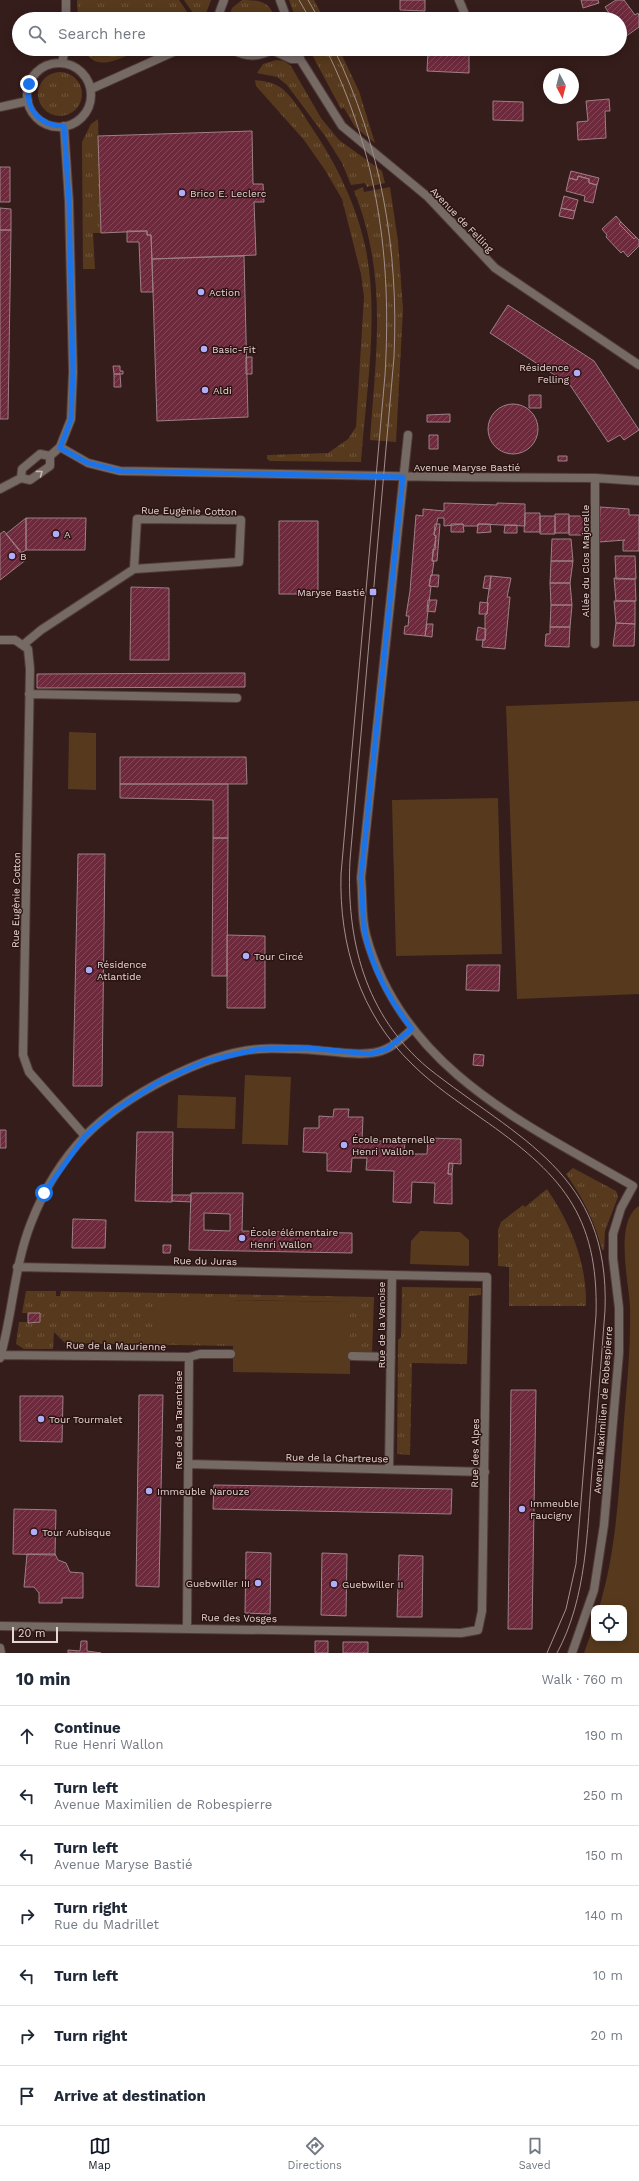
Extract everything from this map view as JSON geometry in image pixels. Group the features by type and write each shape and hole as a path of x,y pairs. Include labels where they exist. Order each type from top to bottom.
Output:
{"street":[{"path":"66,0 66,12"},
{"path":"220,12 224,0"},
{"path":"280,0 284,12"},
{"path":"459,0 464,12"},
{"path":"62,63 64,56"},
{"path":"91,89 164,56"},
{"path":"285,56 291,59 300,59"},
{"name":"Avenue de Felling","path":"300,56 300,59 342,126 428,198 495,268 639,365"},
{"path":"62,63 81,71 91,89 91,99 88,109 82,117 64,126 55,126 38,118 28,101 29,84 39,71 54,64 62,63"},
{"path":"0,107 28,101"},
{"path":"21,478 22,469 40,454 50,456 60,448 71,419 73,372 70,209 64,126"},
{"name":"Avenue Maximilien de Robespierre","path":"408,435 361,878 366,933 378,972 401,1016 428,1048 469,1086 530,1128 636,1187 621,1208 613,1234 613,1258 619,1308 619,1353 604,1525 594,1590 572,1653"},
{"name":"Avenue Maryse Bastié","path":"60,448 88,463 120,471 403,477 595,478 639,481"},
{"path":"0,489 21,478 30,480 43,472 50,466 50,456"},
{"name":"Allée du Clos Majorelle","path":"595,478 595,644"},
{"name":"Rue Eugènie Cotton","path":"85,1136 29,1072 23,1055 29,694 28,649 23,646 41,630 134,569 239,562 241,520 137,518 134,569"},
{"path":"0,640 15,640 23,646"},
{"path":"29,694 237,698"},
{"path":"0,1356 17,1267 31,1223 44,1193 85,1136 114,1111 159,1082 206,1061 259,1049 308,1048 370,1054 387,1049 412,1029"},
{"name":"Rue du Juras","path":"17,1267 392,1276"},
{"name":"Rue de la Vanoise","path":"389,1469 392,1276 487,1277"},
{"name":"Rue des Alpes","path":"478,1630 482,1611 487,1277"},
{"name":"Rue de la Maurienne","path":"0,1356 189,1357 200,1354 231,1354"},
{"path":"352,1356 391,1357"},
{"name":"Rue de la Tarentaise","path":"187,1628 189,1357"},
{"name":"Rue de la Chartreuse","path":"188,1464 485,1472"},
{"name":"Rue des Vosges","path":"0,1626 461,1633 478,1630"},
{"path":"0,1648 1,1653"}],"green space":[{"path":"77,0 179,0 187,12 78,12"},
{"path":"184,0 211,0 207,12 192,12"},
{"path":"242,0 253,0 267,5 272,12 231,12 232,8"},
{"path":"289,0 314,0 320,12 293,12"},
{"path":"125,56 110,62 102,63 89,57"},
{"path":"313,56 342,56 359,91 375,143 355,127 344,108 341,109"},
{"path":"276,60 284,61 291,66 321,118 339,140 382,171 385,183 367,187 365,183 351,185 342,163 325,136 287,85 277,77 257,73 263,64"},
{"path":"56,72 64,72 69,73 76,78 81,85 81,103 76,110 69,115 56,116 48,113 41,106 38,98 38,90 41,82 48,75"},
{"path":"255,80 267,82 283,89 301,111 338,171 352,202 362,234 370,276 371,329 361,462 270,461 267,459 267,455 328,453 348,439 356,427 364,297 361,274 342,199 325,170 304,140 256,86"},
{"path":"98,119 101,233 93,233 95,269 83,269 82,142 91,124"},
{"path":"363,187 364,192 390,187 398,241 403,309 396,442 370,440 377,345 377,314 376,283 372,253 365,222 354,191"},
{"path":"639,701 639,994 517,999 506,706"},
{"path":"69,732 96,733 96,790 68,789"},
{"path":"498,798 502,954 396,956 392,800"},
{"path":"245,1075 291,1077 288,1145 242,1144"},
{"path":"178,1095 236,1097 235,1129 177,1128"},
{"path":"573,1168 616,1191 618,1197 605,1231 604,1250 602,1250 588,1210 566,1174"},
{"path":"547,1189 556,1202 576,1244 584,1274 586,1306 509,1306 509,1267 498,1266 498,1230 501,1222 523,1205 525,1207"},
{"path":"639,1206 639,1653 584,1653 591,1633 591,1641 627,1641 627,1605 600,1605 605,1587 613,1544 620,1478 630,1339 630,1307 625,1238 627,1225 631,1214"},
{"path":"420,1231 460,1232 469,1240 469,1266 410,1264 411,1241"},
{"path":"402,1287 481,1288 481,1295 469,1296 467,1364 412,1363 410,1455 397,1454 398,1340 401,1337"},
{"path":"26,1291 56,1291 56,1296 60,1296 61,1291 374,1297 372,1355 350,1354 350,1302 234,1300 233,1346 65,1343 54,1332 53,1349 24,1349 16,1344 19,1322 40,1322 40,1313 22,1313"},
{"path":"155,1299 350,1302 350,1374 233,1372 233,1344 154,1342"}],"building":[{"path":"400,0 425,0 425,11 400,10"},
{"path":"581,0 598,0 599,3 583,8"},
{"path":"616,0 624,0 635,15 638,13 639,27 627,36 627,12 608,12 605,7"},
{"path":"428,56 469,56 469,73 427,71"},
{"path":"609,99 610,111 605,111 606,138 578,140 577,122 588,121 586,101"},
{"path":"493,101 523,102 523,121 493,120"},
{"name":"Brico E. Leclerc","path":"252,131 253,184 263,184 264,202 254,202 256,255 152,259 151,235 147,235 147,231 101,233 98,136"},
{"path":"0,167 10,167 10,202 0,202"},
{"path":"571,171 599,178 597,185 589,183 589,179 578,176 577,180 569,178"},
{"path":"578,176 589,179 589,183 597,185 593,203 584,201 585,196 566,191 569,178 577,180"},
{"path":"564,196 578,200 575,211 561,208"},
{"path":"0,208 11,209 11,230 0,230"},
{"path":"561,208 575,211 573,219 559,216"},
{"path":"616,216 621,222 619,224 634,239 636,237 639,240 639,246 628,257 623,251 621,253 606,237 607,235 602,229"},
{"path":"621,222 636,237 634,239 619,224"},
{"path":"0,230 11,230 8,419 0,419"},
{"path":"127,231 147,231 147,235 151,235 153,292 141,292 139,242 127,242"},
{"path":"244,256 248,417 157,421 152,259"},
{"name":"Résidence Felling","path":"508,305 594,361 639,430 624,440 620,435 608,442 570,385 490,333"},
{"path":"246,357 252,357 252,374 246,374"},
{"path":"113,366 120,366 120,371 123,371 123,374 114,374"},
{"path":"114,374 120,374 121,387 114,387"},
{"path":"529,395 541,395 541,408 529,408"},
{"path":"513,404 522,406 533,415 538,429 536,438 527,449 513,454 504,452 493,443 488,429 490,420 499,409"},
{"path":"450,414 450,422 427,422 427,415"},
{"path":"429,435 438,435 438,449 429,449"},
{"path":"558,456 567,456 567,461 558,461"},
{"path":"444,503 497,505 497,503 525,504 525,526 478,524 478,526 464,526 463,524 444,526 444,518 438,518 434,535 436,536 435,550 433,549 432,561 434,561 429,586 431,586 425,636 404,634 405,626 408,626 409,616 406,616 410,591 416,515 423,516 423,509 444,511"},
{"path":"600,507 629,509 629,515 639,515 639,551 623,551 623,541 625,540 599,542"},
{"path":"525,513 540,513 540,532 524,532"},
{"path":"555,514 569,514 569,533 555,533"},
{"path":"540,516 555,516 555,534 540,534"},
{"path":"569,516 585,516 585,535 569,535"},
{"name":"A","path":"26,518 86,518 85,550 26,550"},
{"path":"26,518 26,550 21,553 6,534"},
{"path":"279,521 318,521 318,594 279,594"},
{"path":"435,524 440,524 437,561 432,561 436,536 434,535"},
{"path":"451,524 463,524 464,532 451,532"},
{"path":"478,524 490,524 491,532 477,533"},
{"path":"505,525 517,525 517,533 504,533"},
{"name":"B","path":"4,531 27,559 0,580 0,534"},
{"path":"552,539 571,539 573,561 551,561"},
{"path":"615,556 635,556 636,579 616,579"},
{"path":"551,561 573,561 570,583 550,583"},
{"path":"431,575 439,575 438,587 429,586"},
{"path":"485,576 491,576 490,589 483,588"},
{"path":"491,576 511,578 507,597 510,597 505,649 482,647 483,640 485,640 485,615 487,614"},
{"path":"614,578 635,579 636,601 616,601"},
{"path":"550,583 570,583 572,605 551,605"},
{"path":"131,587 169,588 169,660 130,660"},
{"path":"428,600 437,600 435,612 427,611"},
{"path":"614,601 635,601 635,624 616,623"},
{"path":"480,602 488,603 487,614 479,614"},
{"path":"551,605 572,605 570,627 550,627"},
{"path":"616,623 635,624 634,646 613,646"},
{"path":"427,624 433,624 432,637 425,636"},
{"path":"478,627 486,629 485,640 476,640"},
{"path":"550,627 570,627 569,647 545,646 546,634 550,634"},
{"path":"245,673 245,687 37,688 37,674"},
{"path":"120,757 246,757 247,784 120,784"},
{"path":"120,784 228,784 228,838 213,838 213,800 120,798"},
{"path":"213,838 228,838 227,976 212,976"},
{"name":"Résidence Atlantide","path":"78,854 105,854 102,1086 73,1086"},
{"name":"Tour Circé","path":"227,935 265,936 265,1008 227,1008"},
{"path":"467,965 500,965 499,991 466,990"},
{"path":"474,1054 484,1055 483,1066 473,1065"},
{"path":"334,1109 349,1109 348,1117 363,1117 362,1141 405,1141 404,1154 427,1154 428,1138 461,1139 461,1164 449,1163 448,1174 452,1174 452,1204 434,1203 435,1183 412,1182 411,1203 393,1202 394,1171 366,1170 367,1158 352,1158 351,1172 327,1171 327,1153 303,1152 304,1128 319,1128 319,1116 333,1117"},
{"path":"0,1130 6,1130 6,1148 0,1148"},
{"path":"137,1132 173,1132 172,1202 135,1201"},
{"path":"449,1163 453,1164 452,1174 448,1174"},
{"path":"191,1193 243,1193 242,1231 352,1233 352,1253 189,1250","holes":["204,1213 230,1214 230,1231 204,1230"]},
{"path":"172,1195 191,1195 191,1202 172,1201"},
{"path":"73,1219 106,1220 105,1248 72,1248"},
{"path":"163,1245 171,1245 170,1253 163,1253"},
{"path":"28,1313 40,1313 40,1322 28,1323"},
{"name":"Immeuble Faucigny","path":"511,1390 536,1390 532,1629 508,1629"},
{"name":"Immeuble Narouze","path":"139,1395 163,1395 159,1587 136,1586"},
{"name":"Tour Tourmalet","path":"20,1396 63,1396 62,1442 20,1441"},
{"path":"214,1485 452,1489 451,1514 213,1509"},
{"name":"Tour Aubisque","path":"14,1509 56,1510 55,1555 13,1554"},
{"name":"Guebwiller III","path":"246,1552 271,1553 270,1614 245,1613"},
{"name":"Guebwiller II","path":"322,1553 347,1554 346,1616 321,1615"},
{"path":"27,1554 55,1554 58,1560 66,1563 70,1572 83,1573 83,1598 62,1598 62,1603 39,1603 39,1593 34,1587 24,1587"},
{"path":"399,1555 423,1556 422,1617 397,1617"},
{"path":"81,1641 87,1641 87,1651 101,1653 68,1653 68,1650 80,1651"},
{"path":"315,1641 328,1641 328,1653 315,1653"},
{"path":"343,1642 368,1642 368,1653 343,1653"}],"tram line":[{"path":"299,0 306,12"},
{"path":"308,0 315,12"},
{"path":"329,56 344,88 358,128 378,208 386,290 387,332 385,375 341,874 341,900 344,927 356,977 366,1001 394,1044 428,1079 509,1138 533,1158 553,1178 569,1199 582,1223 590,1249 595,1280 596,1315 576,1564 566,1609 547,1653"},
{"path":"337,56 364,123 375,160 384,199 390,238 395,317 394,357 350,860 352,919 356,947 364,974 375,1000 389,1024 406,1047 428,1068 525,1140 552,1165 575,1192 592,1225 603,1263 605,1310 587,1540 580,1587 574,1610 567,1632 557,1653"}],"place":[{"name":"Brico E. Leclerc","path":"182,193"},
{"name":"Action","path":"201,292"},
{"name":"Basic-Fit","path":"204,349"},
{"name":"Résidence Felling","path":"577,373"},
{"name":"Aldi","path":"205,390"},
{"name":"A","path":"56,534"},
{"name":"B","path":"12,556"},
{"name":"Maryse Bastié","path":"373,592"},
{"name":"Tour Circé","path":"246,956"},
{"name":"Résidence Atlantide","path":"89,970"},
{"name":"École maternelle Henri Wallon","path":"344,1145"},
{"name":"École élémentaire Henri Wallon","path":"242,1238"},
{"name":"Tour Tourmalet","path":"41,1419"},
{"name":"Immeuble Narouze","path":"149,1491"},
{"name":"Immeuble Faucigny","path":"522,1509"},
{"name":"Tour Aubisque","path":"34,1532"},
{"name":"Guebwiller III","path":"258,1583"},
{"name":"Guebwiller II","path":"334,1584"}],"route":[{"path":"29,84 28,101 38,118 45,123 55,126 64,126 69,202 73,316 73,372 71,419 60,448 88,463 120,471 403,477 361,878 366,933 378,972 401,1016 412,1029 387,1049 370,1054 308,1048 259,1049 206,1061 159,1082 114,1111 85,1136 44,1193"}]}
